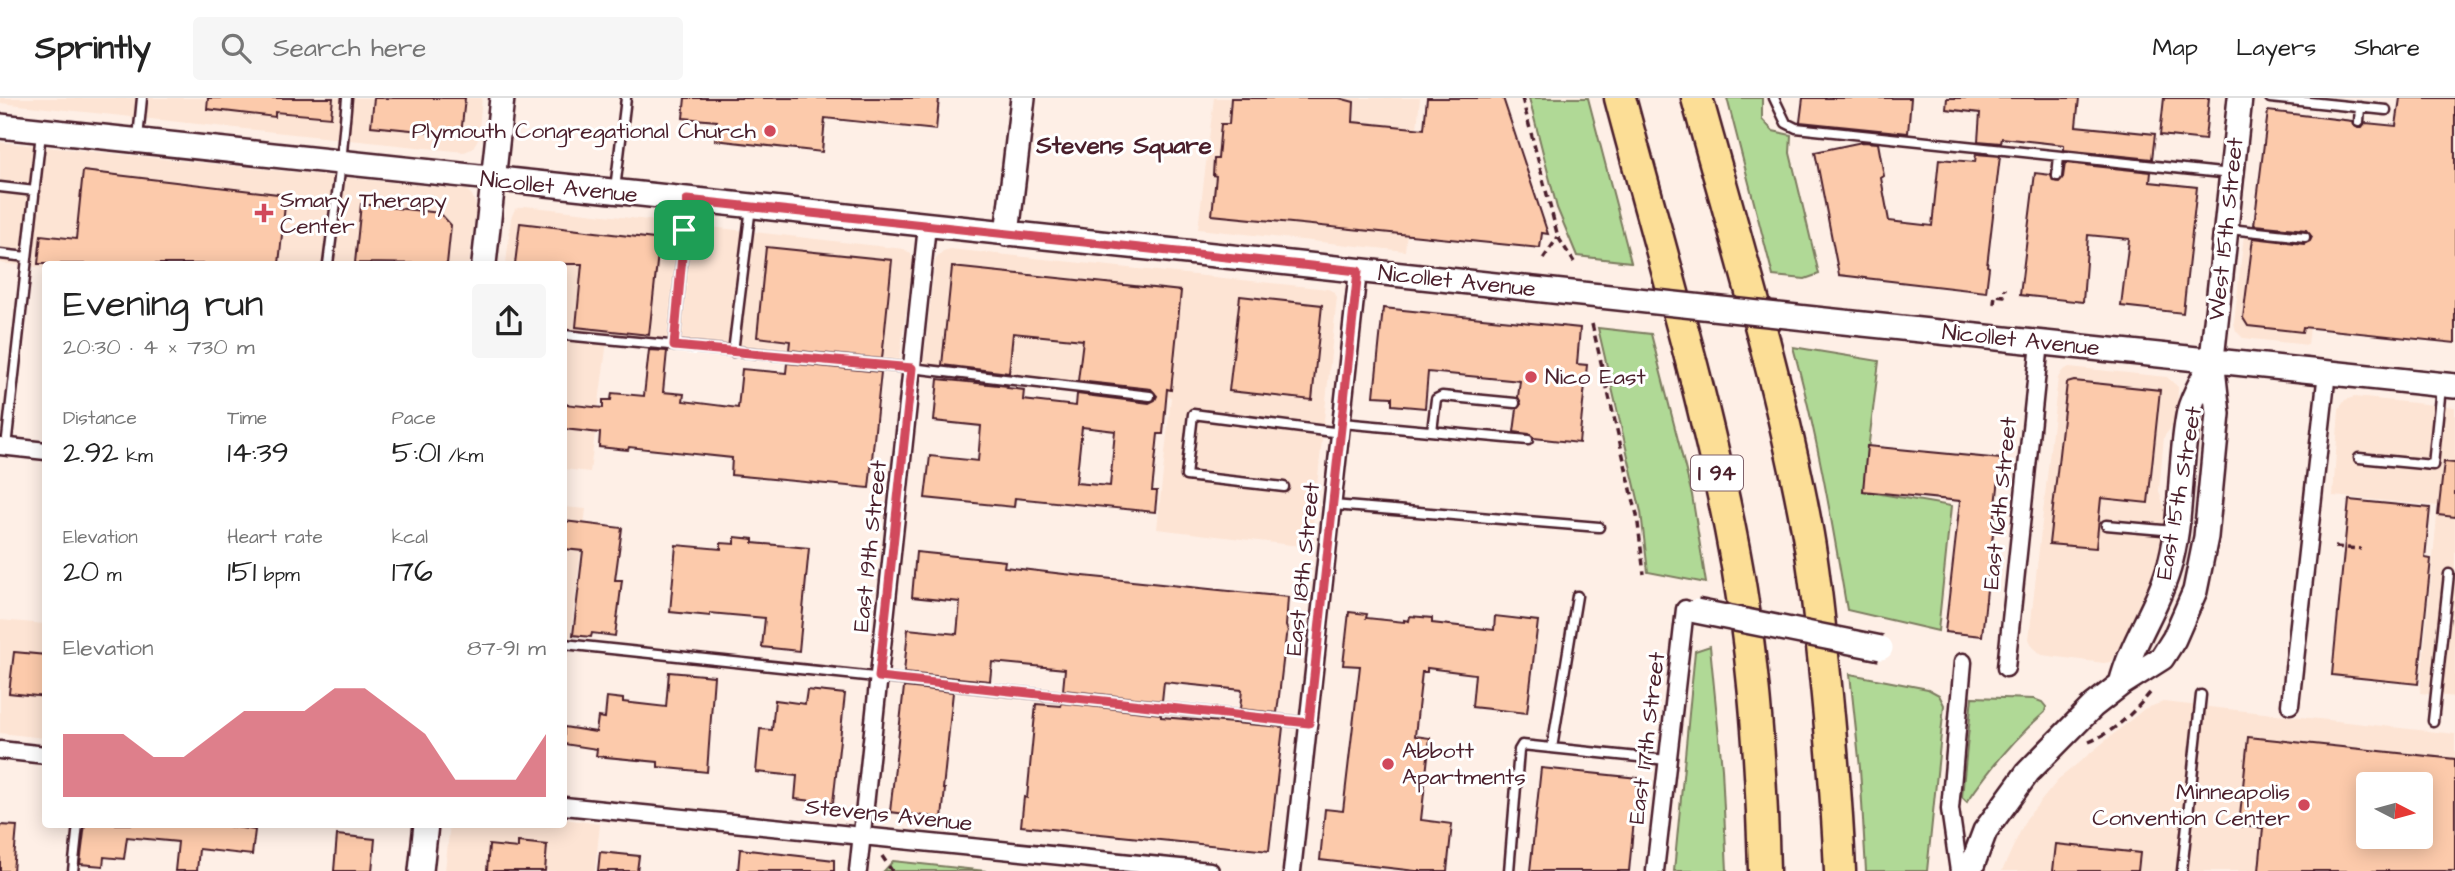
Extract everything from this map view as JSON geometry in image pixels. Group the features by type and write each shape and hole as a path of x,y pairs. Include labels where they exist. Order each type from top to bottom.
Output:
{"highway":[{"name":"I 94","path":"1620,98 1690,360 1730,529 1748,636 1757,712 1763,866"},
{"path":"1697,98 1743,264 1806,525 1817,597 1831,733 1840,871"}],"street":[{"path":"484,261 502,98"},
{"path":"1007,234 1023,98"},
{"name":"West 15th Street","path":"2212,359 2240,98"},
{"name":"Nicollet Avenue","path":"0,126 2448,385"},
{"name":"East 19th Street","path":"858,871 927,226"},
{"name":"East 18th Street","path":"1292,871 1358,271"},
{"name":"East 16th Street","path":"2006,668 2039,343"},
{"name":"East 15th Street","path":"2121,684 2129,655 2162,593 2177,532 2190,409 2212,359"},
{"name":"East 15th Street","path":"1970,871 1985,831 2028,772 2093,706 2121,684 2162,659 2174,639 2195,591 2206,537 2218,414 2212,359"},
{"path":"2290,705 2327,372"},
{"path":"3,446 42,451"},
{"path":"1690,610 1881,648"},
{"name":"East 17th Street","path":"1655,871 1667,760 1690,610"},
{"path":"1959,871 1950,809 1964,662"},
{"path":"0,750 42,755"},
{"name":"Stevens Avenue","path":"567,806 1210,871"},
{"path":"421,871 426,828"}],"lane":[{"path":"137,141 142,98"},
{"path":"328,261 347,98"},
{"path":"615,193 626,98"},
{"path":"1774,98 1786,123 1796,128 2232,174"},
{"path":"2270,98 2386,110"},
{"path":"2359,122 2360,107"},
{"path":"3,446 42,131"},
{"path":"2057,176 2059,156"},
{"path":"0,187 35,191"},
{"path":"674,346 687,200"},
{"path":"733,352 751,207"},
{"path":"2226,229 2305,237"},
{"path":"0,254 27,257"},
{"path":"567,335 912,368 1150,396"},
{"path":"2359,458 2433,465 2448,385"},
{"path":"1432,431 1438,397 1515,403"},
{"path":"1284,487 1186,477 1193,414 1341,428 1432,431 1528,440"},
{"path":"1333,505 1599,527"},
{"path":"2106,525 2177,532"},
{"path":"2433,721 2449,574"},
{"path":"1552,748 1577,596"},
{"path":"567,644 1309,723"},
{"path":"2182,871 2201,695"},
{"path":"1509,871 1521,745 1667,760"},
{"path":"73,871 78,828"}],"path":[{"path":"1522,98 1558,237 1574,262"},
{"path":"1543,259 1558,237"},
{"path":"1994,304 1995,295 2004,296 2005,288"},
{"path":"1592,324 1637,515 1644,574"},
{"path":"2335,547 2361,549"},
{"path":"881,856 892,871"}],"shaded area":[{"path":"0,98 482,98 478,139 472,149 464,152 0,103"},
{"path":"1214,98 1420,98 1405,251 1198,229"},
{"path":"0,142 467,190 476,206 469,261 42,261 42,268 0,263"},
{"path":"525,206 904,249 911,254 913,261 898,370 607,341 590,472 567,469 567,261 506,261 511,218 515,209"},
{"path":"2245,225 2321,234 2308,345 2243,338 2236,331 2234,323"},
{"path":"950,249 1328,289 1334,292 1337,297 1312,534 1307,544 1300,546 1157,529 1171,397 923,369 935,260 943,251"},
{"path":"2069,367 2167,377 2178,387 2177,419 2164,437 2159,491 2167,515 2152,585 2115,656 2110,662 2104,663 2042,655 2029,639 2058,378 2062,371"},
{"path":"2354,397 2455,407 2455,697 2420,693 2438,506 2333,496 2339,409 2345,400"},
{"path":"567,507 586,509 567,657"},
{"path":"0,620 42,624 42,738 0,733"},
{"path":"2163,702 2455,734 2455,871 2002,871 2026,819 2060,778 2144,709"},
{"path":"567,819 600,824 595,871 445,871 450,828 567,828"}],"green space":[{"path":"1529,98 1588,98 1631,262 1577,256 1557,208"},
{"path":"1727,98 1762,98 1762,119 1773,131 1791,135 1790,153 1819,274 1805,279 1773,276"},
{"path":"1598,328 1651,334 1692,495 1706,583 1648,572 1641,512"},
{"path":"1793,347 1879,361 1863,491 1951,506 1938,631 1847,610 1817,445"},
{"path":"1710,646 1722,768 1727,871 1674,871 1695,651"},
{"path":"1850,674 1928,689 1939,695 1944,705 1927,871 1866,871 1860,768"},
{"path":"1972,697 2034,699 2046,707 2045,712 2003,754 1967,802 1962,797"},
{"path":"893,861 986,871 884,871"}],"building":[{"path":"208,98 333,98 331,117 275,112 275,117 207,109"},
{"path":"374,98 465,98 461,135 371,126"},
{"name":"Plymouth Congregational Church","path":"685,98 939,98 936,130 825,118 822,152 715,140 717,121 683,118"},
{"path":"1231,98 1339,98 1354,102 1353,122 1424,129 1427,98 1503,98 1548,234 1542,233 1540,248 1212,215 1216,176 1213,175 1214,159 1218,159 1221,124 1229,124"},
{"path":"1803,98 1911,98 1908,133 1800,122"},
{"path":"1947,98 2079,98 2076,126 2155,134 2152,159 2064,150 2064,145 2002,138 2001,143 1978,141 1980,113 1946,109"},
{"path":"2164,98 2209,98 2205,140 2160,135"},
{"path":"2400,98 2455,98 2455,343 2303,327 2302,332 2248,326 2243,318 2253,238 2304,244 2312,237 2306,230 2254,225 2268,111 2352,121 2358,128 2362,128 2366,123 2396,126"},
{"path":"1862,142 1878,143 1889,221 1932,226 1939,159 1975,162 1976,154 2000,156 1986,292 1839,275 1815,152"},
{"path":"2065,163 2151,172 2150,182 2197,187 2183,313 2121,306 2129,239 2088,235 2083,302 2020,295 2035,173 2051,175 2053,181 2059,182 2063,177"},
{"path":"83,171 286,195 279,261 42,261 42,264 38,264 41,235 76,239"},
{"path":"361,204 440,213 451,225 447,261 355,261"},
{"path":"520,223 654,239 659,244 649,335 576,327 582,264 567,264 567,261 515,261"},
{"path":"766,247 892,260 882,359 789,350 790,341 757,337"},
{"path":"952,267 1181,291 1171,390 1167,389 1163,434 1158,434 1152,491 1157,491 1155,512 1015,498 1014,507 925,498 930,456 978,461 981,426 934,421 938,379 1008,386 1007,388 1024,390 1023,400 1076,406 1077,394 1149,403 1157,396 1151,389 1078,381 1083,340 1013,333 1009,373 942,365","holes":["1082,427 1115,431 1110,486 1076,483"]},
{"path":"1240,296 1322,305 1312,400 1229,391"},
{"name":"Nico East","path":"1383,308 1580,328 1577,364 1587,365 1579,443 1534,438 1529,434 1514,432 1517,409 1521,404 1518,397 1520,381 1428,372 1425,408 1392,405 1392,397 1374,396"},
{"path":"649,350 667,351 663,392 684,394 683,401 738,408 742,369 786,373 787,363 881,372 869,488 731,475 732,458 629,447 628,450 599,447 600,433 567,429 567,404 603,408 603,400 611,400 612,393 644,396"},
{"path":"2074,381 2160,390 2148,503 2101,498 2096,548 2049,544 2067,383"},
{"path":"1867,446 2001,459 1982,636 1945,632 1960,501 1863,491"},
{"path":"2444,462 2455,463 2455,517 2438,515"},
{"path":"2349,500 2430,508 2425,558 2431,559 2418,684 2332,675"},
{"path":"567,521 622,528 615,580 622,580 615,636 592,633 591,637 573,635 583,551 567,549"},
{"path":"735,537 753,539 753,543 809,548 799,651 762,647 765,618 670,612 676,545 721,549 721,543 735,544"},
{"path":"916,552 1005,561 1004,567 1288,597 1288,631 1277,713 1240,709 1242,690 1164,682 1162,701 1063,690 1065,669 992,662 990,681 904,673 908,629 957,634 960,602 912,597"},
{"name":"Abbott Apartments","path":"1349,612 1367,614 1366,618 1404,622 1409,621 1410,616 1432,618 1432,623 1494,630 1495,616 1538,621 1527,713 1472,707 1475,674 1427,668 1427,672 1422,672 1415,736 1430,738 1421,820 1452,824 1447,871 1416,871 1320,860 1325,809 1343,811 1360,666 1343,665"},
{"path":"14,652 42,655 42,697 9,693"},
{"path":"669,672 714,676 707,772 658,767 658,762 596,756 597,749 567,744 567,727 596,732 598,717 605,718 607,697 623,699 623,702 666,707"},
{"path":"904,687 953,692 942,818 890,812"},
{"path":"807,690 845,694 833,803 795,799 797,776 756,772 760,729 772,730 775,700 805,704"},
{"path":"1062,703 1161,714 1161,717 1283,727 1269,851 1021,826 1024,797 1027,798 1036,704 1061,706"},
{"name":"Minneapolis Convention Center","path":"2248,737 2455,759 2455,871 2259,871 2263,828 2239,826"},
{"path":"1541,768 1638,778 1629,871 1530,871"},
{"path":"0,825 17,826 13,871 0,871"},
{"path":"84,828 255,830 252,855 199,849 197,871 175,871 178,842 127,837 124,859 104,857 103,866 80,864"},
{"path":"337,835 375,839 372,871 334,871"},
{"path":"518,842 547,845 545,871 487,871 489,845 518,848"},
{"path":"2056,844 2140,853 2138,871 2053,871"},
{"path":"740,849 834,860 834,871 738,871"},
{"path":"600,852 639,856 637,871 598,871"}],"place":[{"name":"Plymouth Congregational Church","path":"770,131"},
{"name":"Smary Therapy Center","path":"264,213"},
{"name":"Nico East","path":"1531,377"},
{"name":"Abbott Apartments","path":"1388,764"},
{"name":"Minneapolis Convention Center","path":"2304,805"}],"district":[{"name":"Stevens Square","path":"1124,146"}],"route":[{"path":"687,200 1358,271 1309,723 879,677 912,368 674,346 684,230 687,200"}]}
